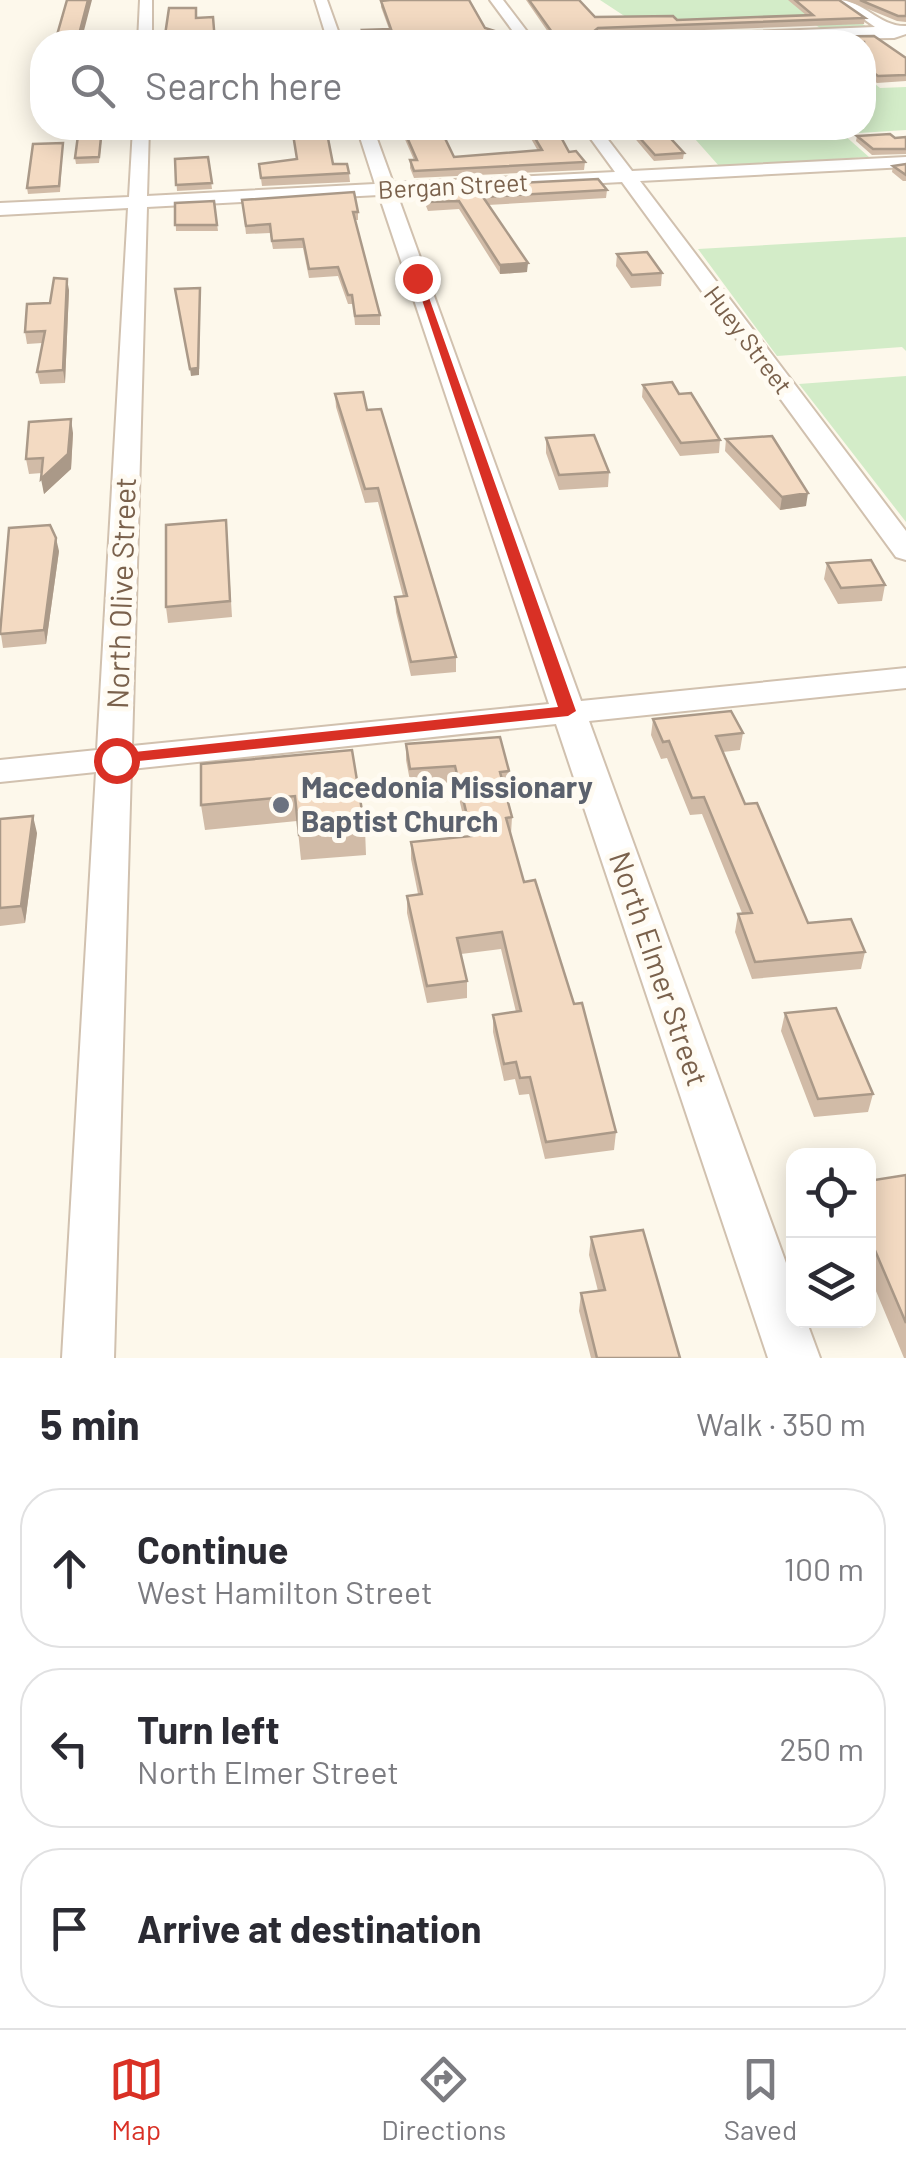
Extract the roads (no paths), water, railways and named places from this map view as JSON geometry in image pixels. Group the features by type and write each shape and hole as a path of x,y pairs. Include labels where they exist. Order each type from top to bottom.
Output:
{"street":[{"path":"145,30 146,0"},
{"path":"320,0 331,30"},
{"path":"496,0 519,30"},
{"path":"843,0 906,42"},
{"path":"876,31 906,30"},
{"name":"North Olive Street","path":"88,1358 141,140"},
{"name":"North Elmer Street","path":"369,140 794,1358"},
{"name":"Huey Street","path":"599,140 906,552"},
{"name":"Bergan Street","path":"0,209 906,162"},
{"path":"0,771 906,678"}],"place":[{"name":"Macedonia Missionary Baptist Church","path":"281,805"}]}
